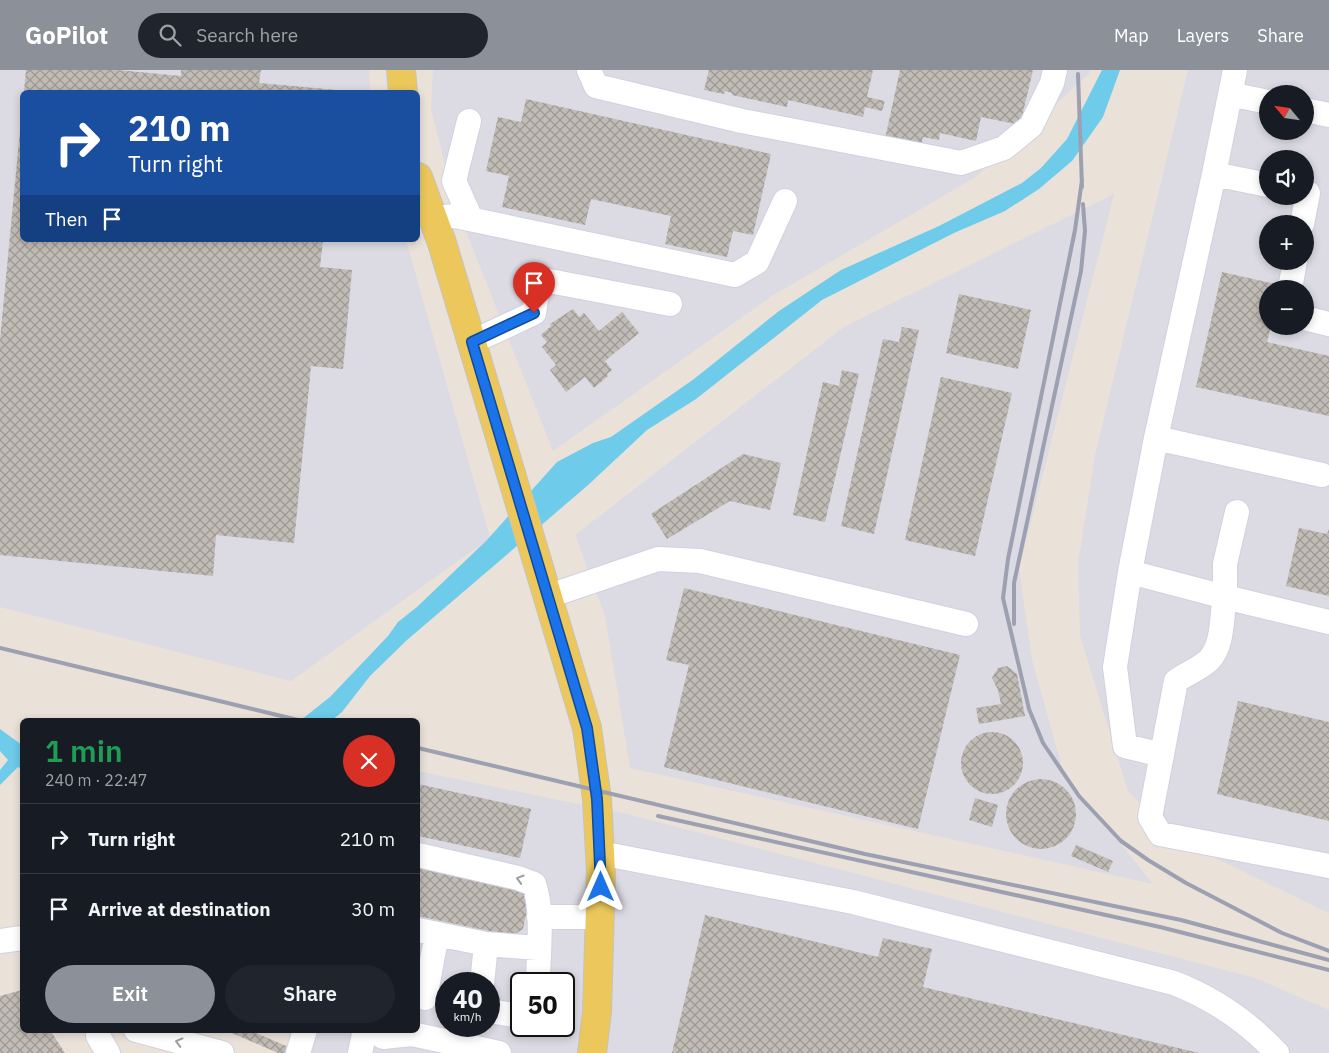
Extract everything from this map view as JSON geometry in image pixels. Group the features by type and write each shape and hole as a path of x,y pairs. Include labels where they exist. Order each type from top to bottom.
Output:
{"main road":[{"path":"401,70 403,90"},
{"path":"420,182 472,342 517,497 541,568 587,728 597,799 600,853 597,1012 592,1053"}],"street":[{"path":"589,70 596,86 742,121 961,163 1004,148 1031,126 1052,83 1055,70"},
{"path":"1162,755 1125,746 1115,667 1130,572 1156,438 1235,70"},
{"path":"1230,94 1259,100"},
{"path":"1314,112 1329,115"},
{"path":"469,121 454,181 471,219"},
{"path":"1214,174 1259,183"},
{"path":"433,218 455,216 471,219 735,275 757,262 785,201"},
{"path":"472,342 534,313 539,279 670,304"},
{"path":"1314,320 1329,324"},
{"path":"1156,438 1322,475"},
{"path":"1237,512 1225,564 1221,637 1209,660 1176,681 1150,817 1160,834 1329,866"},
{"path":"549,596 658,559 700,561 966,624"},
{"path":"1130,572 1329,622"},
{"path":"600,853 853,902 1174,983 1200,993 1232,1012 1257,1031 1277,1053"},
{"path":"420,855 518,878 534,884 538,894 538,972"},
{"path":"539,917 600,916"},
{"path":"430,998 427,932 486,944 538,948"},
{"path":"0,941 20,938"},
{"path":"483,972 486,944"},
{"path":"98,1033 98,1036 108,1053"},
{"path":"147,1033 222,1053"},
{"path":"298,1053 304,1033"},
{"path":"360,1053 371,1033"},
{"path":"373,1033 401,1053"},
{"path":"392,1033 412,1034 499,1053"}],"shaded area":[{"path":"0,70 369,70 370,90 20,90 20,242 407,242 490,538 291,681 0,607"},
{"path":"433,70 1090,70 1089,74 974,178 772,296 553,451 455,204 431,109"},
{"path":"1188,70 1329,70 1329,913 1178,840 1128,791 1080,636 1078,564 1095,455"},
{"path":"1114,194 1019,569 1032,660 1064,774 1153,884 630,768 605,616 575,535 844,327"},
{"path":"420,771 631,815 1255,978 1329,1010 1329,1053 309,1053 307,1033 420,1033"}],"water":[{"path":"1102,70 1120,70 1103,117 1072,161 1039,189 1005,211 954,233 822,300 696,399 647,430 587,486 407,640 370,676 342,712 334,718 304,718 330,697 388,636 398,622 417,607 487,540 557,462 593,443 611,437 694,379 779,311 841,270 939,226 1022,183 1041,168 1067,139"},
{"path":"0,729 20,744 20,768 18,767 0,785 0,770 8,760 0,751"}],"building":[{"path":"26,70 118,70 181,76 181,70 261,70 259,83 337,90 24,90"},
{"path":"709,70 873,70 867,97 885,101 882,111 865,107 863,117 788,100 787,107 732,95 732,93 725,91 724,94 704,90"},
{"path":"900,70 1033,70 1020,125 981,117 976,141 940,133 939,140 923,137 921,146 885,139"},
{"path":"526,99 771,154 753,235 733,231 727,257 665,244 671,216 591,199 585,225 502,207 509,176 486,171 498,117 521,122"},
{"path":"20,130 20,242 323,242 320,267 352,270 343,369 311,366 294,543 216,535 213,576 0,555 0,340"},
{"path":"1222,272 1259,280 1259,335 1269,335 1267,342 1329,356 1329,416 1196,387"},
{"path":"959,294 1031,310 1018,369 946,353"},
{"path":"573,309 579,317 584,313 599,331 622,312 639,333 605,361 612,370 594,388 585,377 566,392 550,370 556,365 542,347 547,342 541,335 551,326 550,324"},
{"path":"902,327 919,330 874,534 841,526 883,339 899,342"},
{"path":"842,370 859,374 825,522 793,515 823,382 839,386"},
{"path":"941,377 1012,393 975,556 905,540"},
{"path":"743,454 781,463 770,510 730,501 667,539 651,514"},
{"path":"1299,528 1327,534 1329,529 1329,596 1286,586"},
{"path":"684,588 960,655 918,829 664,767 689,665 666,660"},
{"path":"1007,666 1017,674 1025,716 979,724 976,708 1001,704 998,690 992,678 998,668"},
{"path":"1238,701 1329,722 1329,821 1217,794"},
{"path":"992,732 1004,734 1014,741 1021,751 1023,763 1021,775 1014,785 1004,792 992,794 980,792 970,785 963,775 961,763 963,751 970,741 980,734"},
{"path":"1041,779 1054,782 1066,789 1073,801 1076,814 1073,827 1066,839 1054,846 1041,849 1028,846 1016,839 1009,827 1006,814 1009,801 1016,789 1028,782"},
{"path":"420,784 531,809 520,858 420,836"},
{"path":"975,798 998,805 992,827 969,820"},
{"path":"1076,845 1113,861 1108,872 1071,856"},
{"path":"420,866 522,889 529,900 523,929 512,936 420,916"},
{"path":"705,915 878,957 883,938 932,949 923,987 1199,1053 672,1053"},
{"path":"20,991 20,1033 52,1033 65,1053 0,1053 0,996"},
{"path":"232,1033 256,1033 291,1048 290,1053 278,1053"}],"railway":[{"path":"1078,74 1082,187"},
{"path":"1082,180 1075,230 1008,559 1003,598 1029,709 1043,743 1079,796 1121,841 1186,883 1282,933 1329,951"},
{"path":"1014,624 1014,583 1081,271 1085,231 1083,204"},
{"path":"0,648 290,718"},
{"path":"420,748 865,854 1181,920 1329,960"},
{"path":"658,816 1160,927 1329,970"}],"route":[{"path":"534,313 472,342 517,497 541,568 587,728 597,799 601,887"}]}
